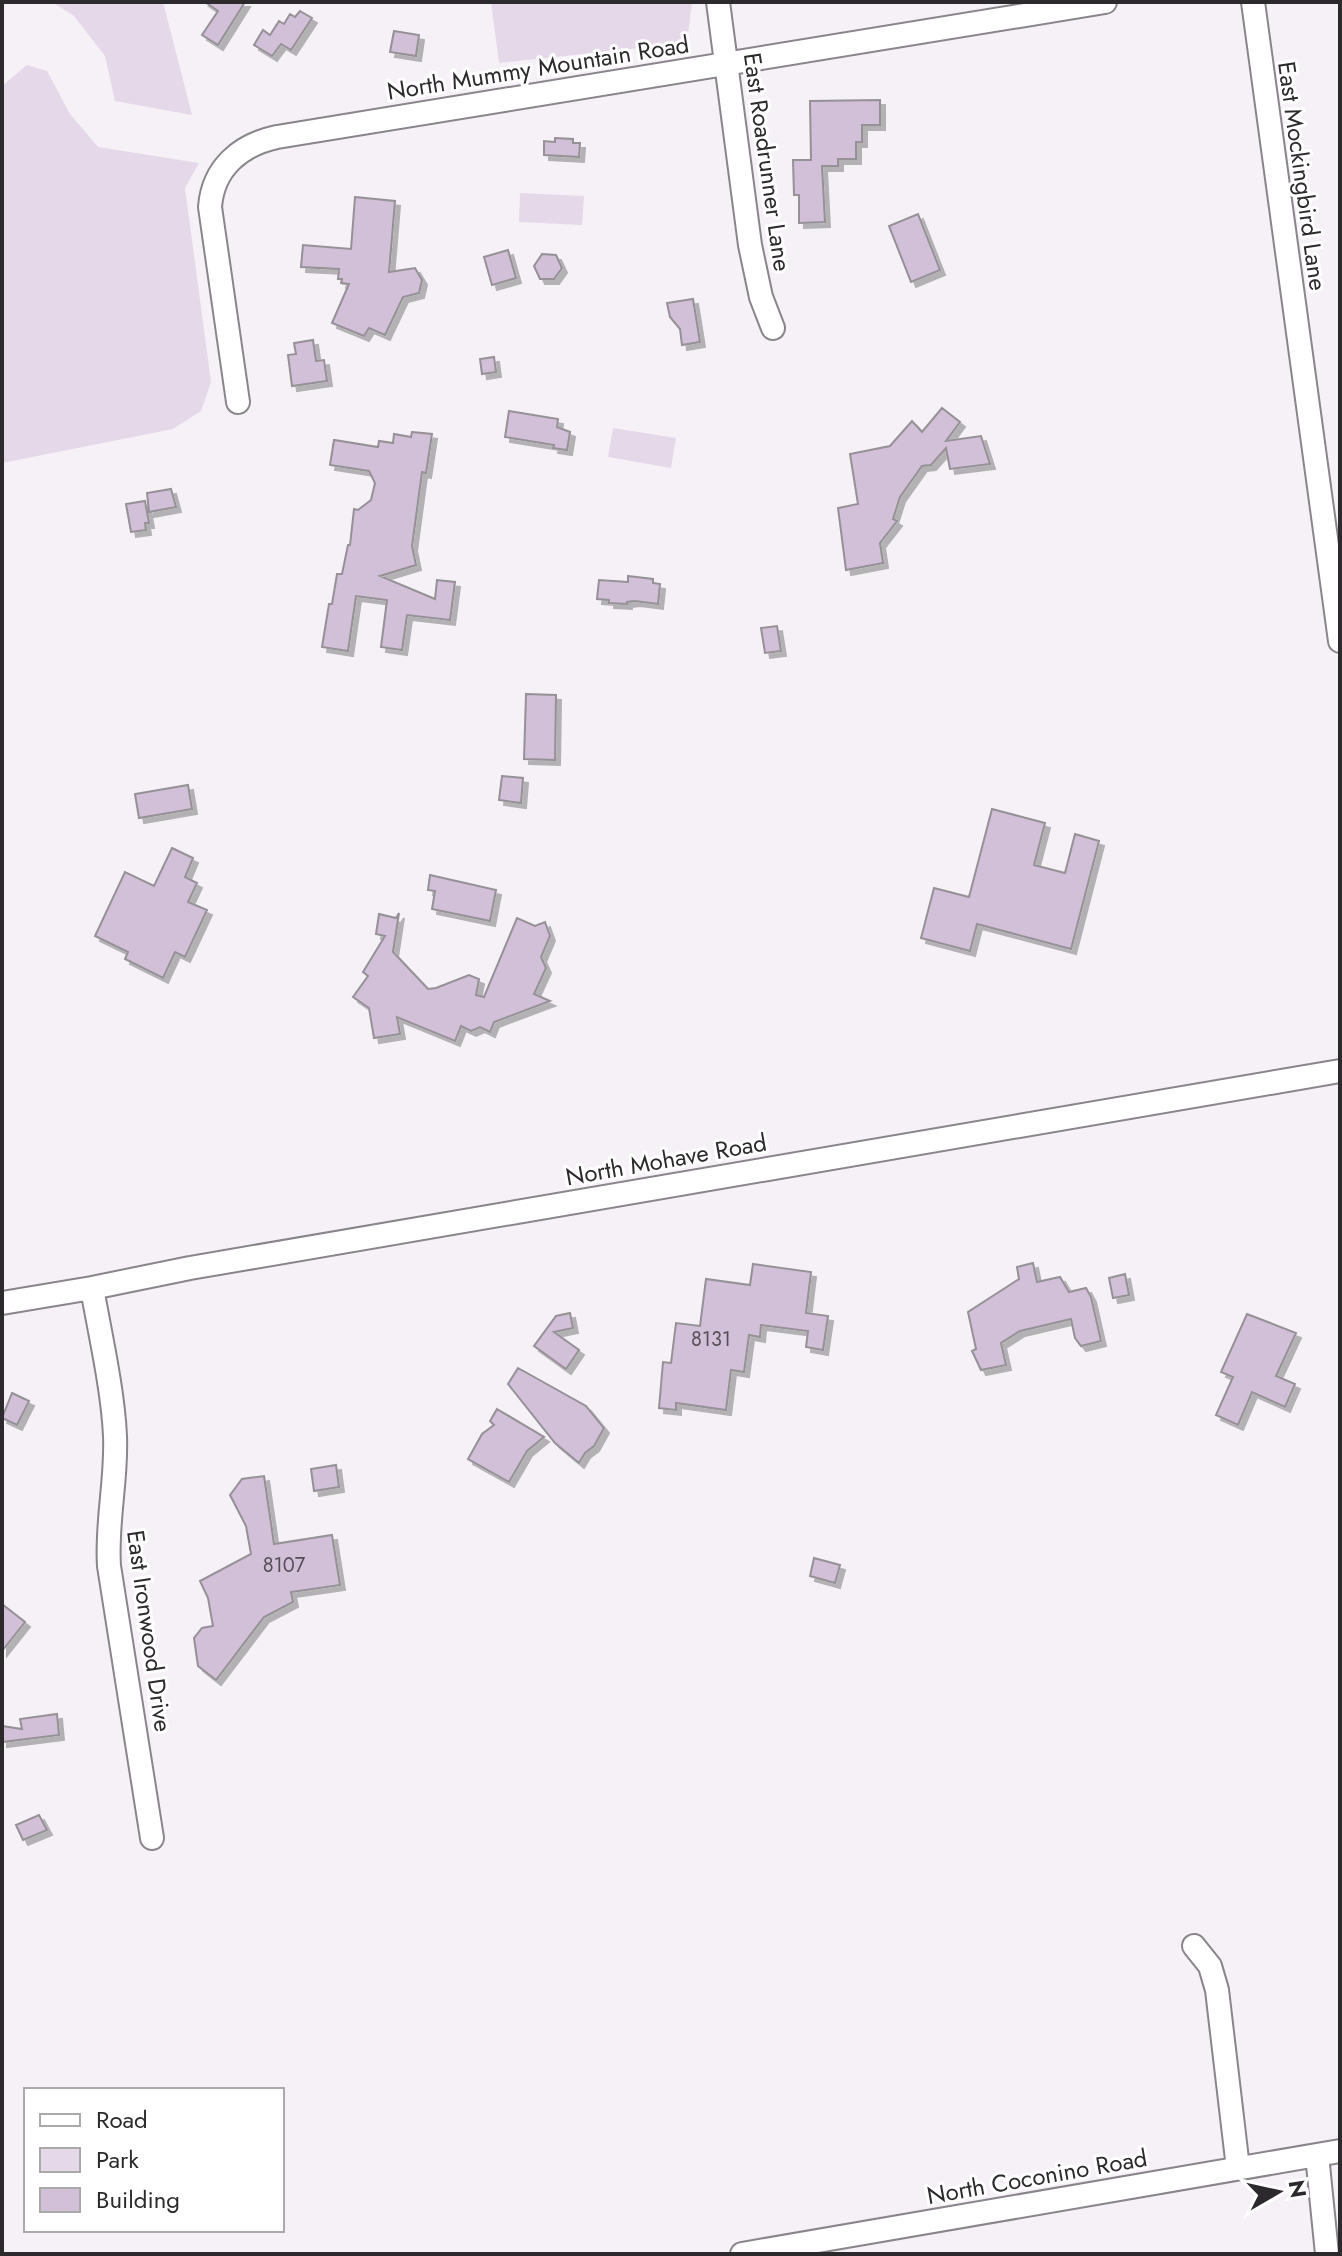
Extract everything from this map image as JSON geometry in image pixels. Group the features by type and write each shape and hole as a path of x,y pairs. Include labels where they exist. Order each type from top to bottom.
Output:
{"street":[{"name":"East Roadrunner Lane","path":"718,2 750,245 761,297 773,328"},
{"name":"North Mummy Mountain Road","path":"238,402 210,207 211,192 223,168 251,145 277,137 1105,2"},
{"name":"East Mockingbird Lane","path":"1253,2 1333,537 1340,641"},
{"name":"North Mohave Road","path":"2,1303 1340,1071"},
{"name":"East Ironwood Drive","path":"92,1288 115,1434 107,1532 109,1566 152,1838"},
{"path":"1194,1946 1210,1966 1217,1990 1238,2168"},
{"name":"North Coconino Road","path":"750,2253 1340,2151"},
{"path":"1317,2155 1327,2254"}],"green space":[{"path":"52,2 163,2 192,115 115,101 105,56 74,16"},
{"path":"491,2 692,2 687,43 499,63"},
{"path":"27,65 47,71 70,114 98,147 199,163 185,188 211,382 201,411 173,429 2,463 2,86"},
{"path":"520,193 584,196 582,225 519,222"},
{"path":"613,428 676,438 671,468 608,457"}],"building":[{"path":"205,2 245,2 218,45 202,35 218,11"},
{"path":"300,11 312,18 291,50 281,44 272,56 254,45 263,30 270,35 279,21 284,24 290,14 295,17"},
{"path":"394,31 419,35 416,56 390,52"},
{"path":"880,100 880,125 862,125 862,142 856,142 856,159 838,159 838,166 822,166 825,222 799,223 799,195 794,195 793,160 811,160 810,101"},
{"path":"555,138 573,139 573,143 580,143 579,157 544,155 544,141 555,142"},
{"path":"355,197 395,201 389,272 415,268 422,280 419,293 403,297 385,335 369,328 364,336 332,323 349,284 341,283 342,279 338,279 339,269 301,267 303,245 351,249"},
{"path":"918,214 940,270 911,282 889,226"},
{"path":"508,250 516,278 492,285 484,257"},
{"path":"542,254 556,255 562,268 554,279 540,279 534,266"},
{"path":"693,299 700,342 682,345 680,329 670,317 667,303"},
{"path":"313,340 316,361 324,360 327,381 292,386 288,355 296,354 294,343"},
{"path":"494,357 496,372 482,374 480,359"},
{"path":"942,408 960,422 946,441 981,436 990,464 950,469 946,448 931,465 922,466 900,497 893,519 897,521 880,543 883,563 846,570 838,508 858,504 850,454 890,446 912,421 922,432"},
{"path":"509,411 558,419 557,427 570,432 567,450 505,437"},
{"path":"412,432 432,434 426,473 422,472 412,546 416,565 380,576 435,599 437,580 455,582 450,620 407,615 402,650 381,647 387,600 356,596 348,651 322,647 337,574 342,574 350,545 354,509 358,510 371,500 375,483 369,471 330,465 334,440 378,447 379,441 393,443 394,434 411,437"},
{"path":"171,489 176,507 149,512 147,493"},
{"path":"145,501 149,523 145,523 146,530 131,532 126,504"},
{"path":"628,576 653,579 653,583 660,584 658,604 635,601 609,603 609,600 597,599 599,580 628,582"},
{"path":"777,626 781,651 765,653 761,628"},
{"path":"526,694 556,695 555,760 524,759"},
{"path":"502,776 523,778 521,803 499,800"},
{"path":"188,785 192,809 139,818 135,794"},
{"path":"992,809 1045,823 1034,865 1065,873 1075,834 1099,841 1071,949 977,924 970,951 921,938 934,888 969,897"},
{"path":"172,848 193,858 185,877 197,883 188,902 207,910 185,957 175,952 163,978 125,959 128,952 95,936 125,872 154,886"},
{"path":"430,875 496,890 490,921 432,909 435,891 428,890"},
{"path":"399,913 393,952 428,989 469,975 479,979 476,995 484,997 517,918 535,926 545,922 550,936 541,957 546,968 534,994 550,1001 494,1022 490,1032 480,1027 471,1031 461,1026 455,1041 397,1017 400,1034 374,1038 369,1008 353,997 368,976 363,972 385,936 376,934 379,914 396,918"},
{"path":"1033,1263 1037,1282 1060,1277 1069,1292 1086,1288 1101,1341 1081,1346 1075,1338 1071,1319 1020,1331 1001,1343 1006,1365 981,1370 972,1351 976,1349 968,1312 1019,1279 1017,1267"},
{"path":"753,1264 811,1272 806,1313 828,1316 823,1350 806,1347 808,1331 761,1325 760,1337 749,1335 744,1372 731,1370 726,1410 676,1403 676,1410 659,1408 663,1362 671,1363 676,1323 700,1326 706,1279 750,1285"},
{"path":"1125,1274 1129,1295 1113,1298 1109,1278"},
{"path":"570,1313 573,1328 554,1332 579,1350 566,1369 534,1346 556,1316"},
{"path":"1247,1314 1296,1333 1276,1376 1295,1384 1285,1407 1252,1392 1238,1425 1216,1415 1233,1377 1221,1372"},
{"path":"518,1368 586,1406 604,1428 579,1463 555,1443 508,1384"},
{"path":"12,1393 29,1401 17,1425 2,1418"},
{"path":"497,1409 544,1437 527,1451 509,1482 468,1459 482,1434 494,1425 490,1421"},
{"path":"336,1465 339,1487 314,1491 311,1469"},
{"path":"264,1476 274,1544 332,1535 340,1585 291,1592 293,1602 264,1617 216,1680 198,1666 194,1638 202,1628 213,1626 208,1598 200,1581 251,1554 246,1526 230,1495 242,1479"},
{"path":"814,1558 840,1565 835,1583 810,1576"},
{"path":"2,1604 25,1622 2,1651"},
{"path":"57,1714 59,1735 2,1742 2,1726 22,1729 20,1719"},
{"path":"39,1815 47,1830 23,1840 16,1825"}]}
